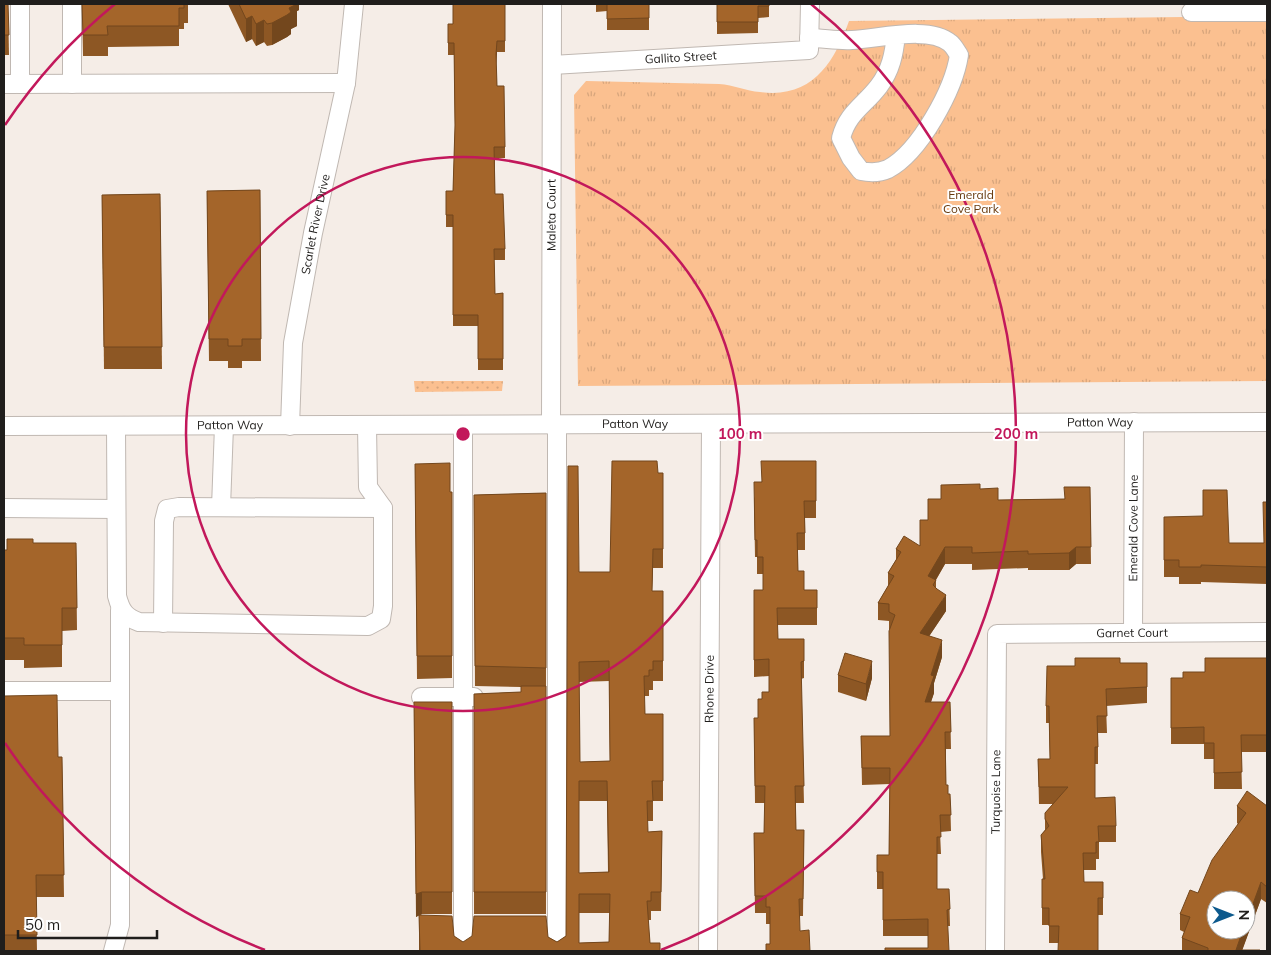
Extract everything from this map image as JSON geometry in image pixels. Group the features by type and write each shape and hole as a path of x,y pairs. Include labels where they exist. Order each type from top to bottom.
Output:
{"street":[{"path":"20,4 12,84 346,83"},
{"path":"72,4 72,84"},
{"name":"Scarlet River Drive","path":"345,4 351,23"},
{"name":"Scarlet River Drive","path":"290,426 293,343 313,233 346,83 354,4"},
{"name":"Maleta Court","path":"552,4 554,426 557,496 557,951"},
{"path":"809,44 810,4"},
{"path":"1191,12 1267,12"},
{"name":"Gallito Street","path":"552,65 896,35 929,34 943,38 952,44 959,55 956,73 930,125 902,158 888,169 873,173 861,171 851,158 841,138 844,126 852,114 879,86 894,61 896,35"},
{"name":"Emerald Cove Lane","path":"1133,633 1134,422"},
{"name":"Patton Way","path":"4,426 554,426 1267,422"},
{"name":"Rhone Drive","path":"708,951 710,425"},
{"path":"113,951 120,925 120,610 117,596 116,426"},
{"path":"220,507 224,426"},
{"path":"120,610 129,618 139,622 368,626 380,619 383,606 383,508 368,487 367,426"},
{"path":"463,426 463,697 455,926 463,951"},
{"path":"538,496 557,496"},
{"path":"463,497 482,497"},
{"path":"164,622 164,521 168,509 179,507 383,508"},
{"path":"4,508 116,509"},
{"name":"Garnet Court","path":"997,634 1267,632"},
{"name":"Turquoise Lane","path":"995,951 997,634"},
{"path":"4,691 120,691"},
{"path":"421,697 491,698"},
{"path":"538,698 557,698"},
{"path":"455,926 482,925"},
{"path":"538,925 557,925"}],"green space":[{"name":"Emerald Cove Park","path":"1267,16 1267,381 578,386 574,95 586,81 719,84 760,92 778,93 794,90 807,84 828,64 849,21"},
{"path":"414,381 503,381 502,391 415,392"}],"building":[{"path":"4,4 8,4 9,35 4,35"},
{"path":"82,4 184,4 184,8 179,8 179,26 107,26 108,35 83,35"},
{"path":"239,4 297,4 289,8 291,12 272,23 267,24 264,20 256,24 252,16 246,19"},
{"path":"453,4 505,4 505,41 497,41 496,54 497,86 504,86 505,147 494,147 495,194 503,194 505,249 494,249 495,294 503,293 503,359 478,359 478,315 453,315 453,215 446,215 446,191 453,191 455,125 454,43 448,43 448,24 453,24"},
{"path":"607,4 649,4 649,18 607,19"},
{"path":"717,4 769,4 769,6 758,6 758,22 717,22"},
{"path":"260,190 261,339 242,339 242,346 228,346 228,339 209,339 207,191"},
{"path":"160,194 162,347 104,347 102,195"},
{"path":"612,461 657,461 658,473 663,473 663,549 653,549 652,591 663,591 663,661 653,661 653,670 649,670 649,676 644,676 645,714 663,714 663,781 652,781 653,801 647,801 648,832 662,831 661,892 651,892 651,901 647,901 650,943 660,943 660,951 420,951 419,915 452,916 454,936 463,942 472,936 474,916 546,916 548,937 557,942 566,936 568,466 578,466 579,572 610,572","holes":["609,661 610,761 580,762 579,662","579,781 607,781 609,872 579,873","579,894 610,894 609,942 579,943"]},
{"path":"761,461 816,461 816,501 804,501 805,533 797,533 798,571 804,571 804,590 817,590 817,608 777,608 778,639 804,639 804,661 801,662 804,786 795,786 796,830 804,830 803,899 799,899 800,931 809,930 810,951 766,951 766,944 770,944 770,907 766,907 766,896 755,896 754,833 764,833 765,786 755,786 754,718 758,718 758,699 762,699 762,692 769,692 769,659 754,660 754,590 763,590 763,557 757,557 757,540 755,540 754,482 762,482"},
{"path":"450,463 450,492 452,492 452,656 417,656 415,464"},
{"path":"980,484 980,489 998,488 998,500 1065,499 1064,487 1090,487 1091,547 1076,547 1069,553 1028,554 1028,551 972,553 972,547 945,547 928,576 936,580 933,585 946,595 920,633 942,640 931,675 934,676 925,702 950,702 951,732 945,732 946,785 948,785 948,794 950,794 951,815 940,815 941,837 937,837 937,889 949,889 950,909 947,910 949,951 885,951 885,948 928,948 928,919 883,920 883,872 877,872 877,855 889,855 890,768 862,768 861,736 890,736 889,631 895,615 889,612 889,604 878,603 894,576 888,573 901,552 896,549 904,536 920,546 920,520 928,520 928,499 941,499 941,485"},
{"path":"1203,490 1227,490 1229,543 1264,543 1263,502 1267,502 1267,567 1201,565 1201,567 1179,567 1179,560 1164,560 1164,517 1203,516"},
{"path":"546,493 546,668 475,666 474,495"},
{"path":"7,539 33,539 33,543 76,543 77,608 62,608 62,645 24,645 24,638 4,638 4,550 7,550"},
{"path":"845,653 872,661 866,684 838,675"},
{"path":"1075,658 1120,658 1120,663 1147,663 1147,687 1106,689 1107,716 1097,716 1098,747 1095,747 1095,798 1115,797 1116,826 1098,826 1099,842 1096,842 1096,853 1083,853 1084,882 1103,882 1103,898 1098,898 1098,951 1058,951 1059,926 1049,926 1049,908 1042,908 1042,879 1045,879 1041,835 1049,826 1045,819 1045,813 1068,787 1039,787 1038,759 1050,759 1049,706 1046,706 1047,666 1075,666"},
{"path":"1205,658 1267,658 1267,735 1241,735 1242,772 1214,773 1214,743 1204,743 1204,727 1171,728 1171,678 1183,678 1183,672 1205,672"},
{"path":"521,686 546,686 546,892 474,892 474,694 521,692"},
{"path":"57,695 58,757 62,757 64,875 36,875 37,935 4,935 4,696"},
{"path":"414,702 452,702 452,892 422,892 416,894"},
{"path":"1247,791 1267,806 1267,887 1261,882 1256,896 1256,890 1206,890 1206,940 1240,940 1236,950 1260,951 1208,951 1208,948 1182,938 1190,917 1180,914 1190,890 1198,893 1212,860 1246,813 1237,806"}]}
